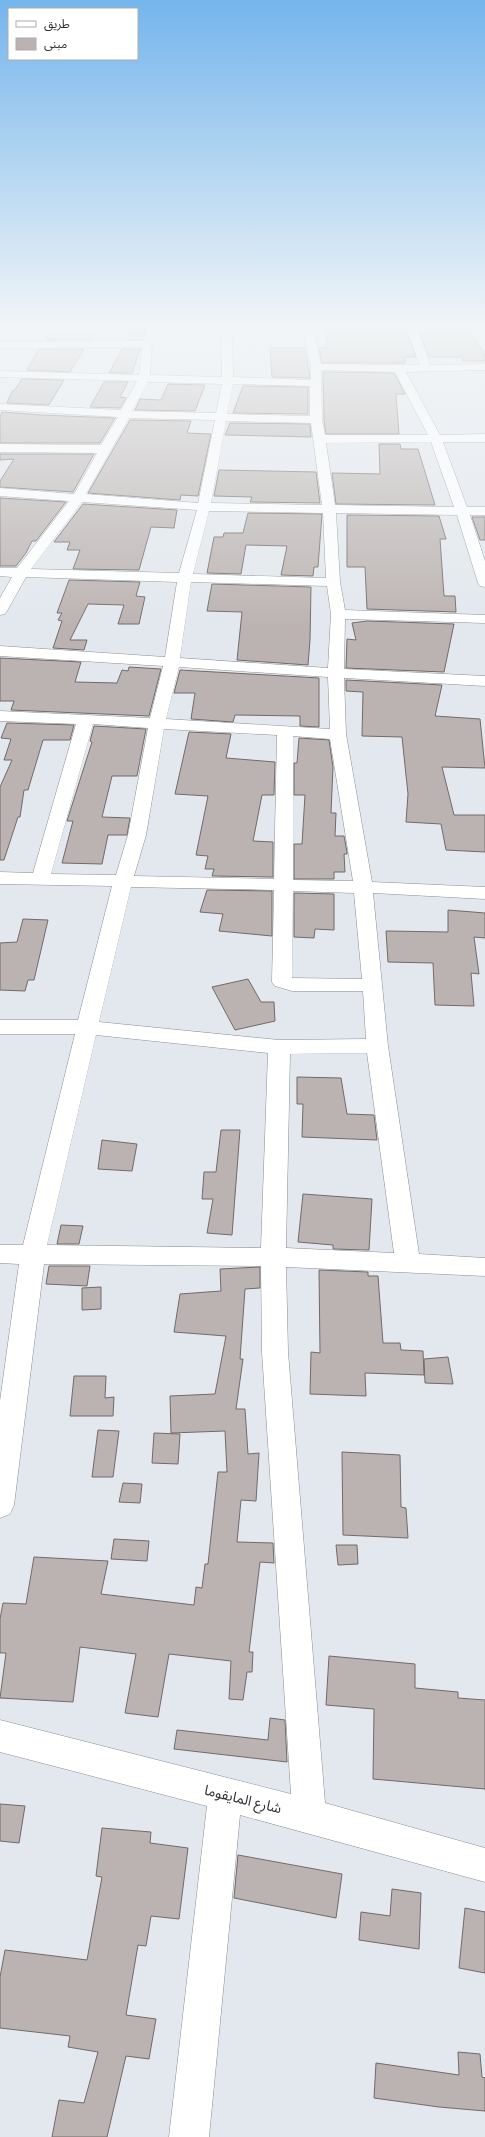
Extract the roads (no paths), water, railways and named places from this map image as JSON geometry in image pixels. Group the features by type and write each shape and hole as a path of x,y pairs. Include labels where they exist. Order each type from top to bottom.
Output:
{"street":[{"path":"0,611 21,573 78,498 117,429"},
{"path":"0,1505 33,1253 86,1027 137,836 157,724 172,663 185,577 204,507 220,429"},
{"path":"318,429 329,508 333,582 338,614 336,673 338,734 363,887 373,985 377,1046 408,1263"},
{"path":"431,429 436,438 462,510 485,583"},
{"path":"320,439 485,438"},
{"path":"0,448 105,449"},
{"path":"0,492 204,507 485,511"},
{"path":"0,572 333,582"},
{"path":"338,614 485,619"},
{"path":"0,651 172,663 485,681"},
{"path":"0,716 86,719 338,734"},
{"path":"40,880 86,719"},
{"path":"285,732 282,982 292,985 373,985"},
{"path":"0,878 363,887 485,893"},
{"path":"0,1027 86,1027 279,1047 377,1046"},
{"path":"279,1047 273,1257 275,1352 309,1816"},
{"path":"0,1254 33,1253 273,1257 485,1267"},
{"name":"شارع المايقوما","path":"0,1736 309,1816 485,1866"},
{"path":"188,2137 225,1795"}]}
